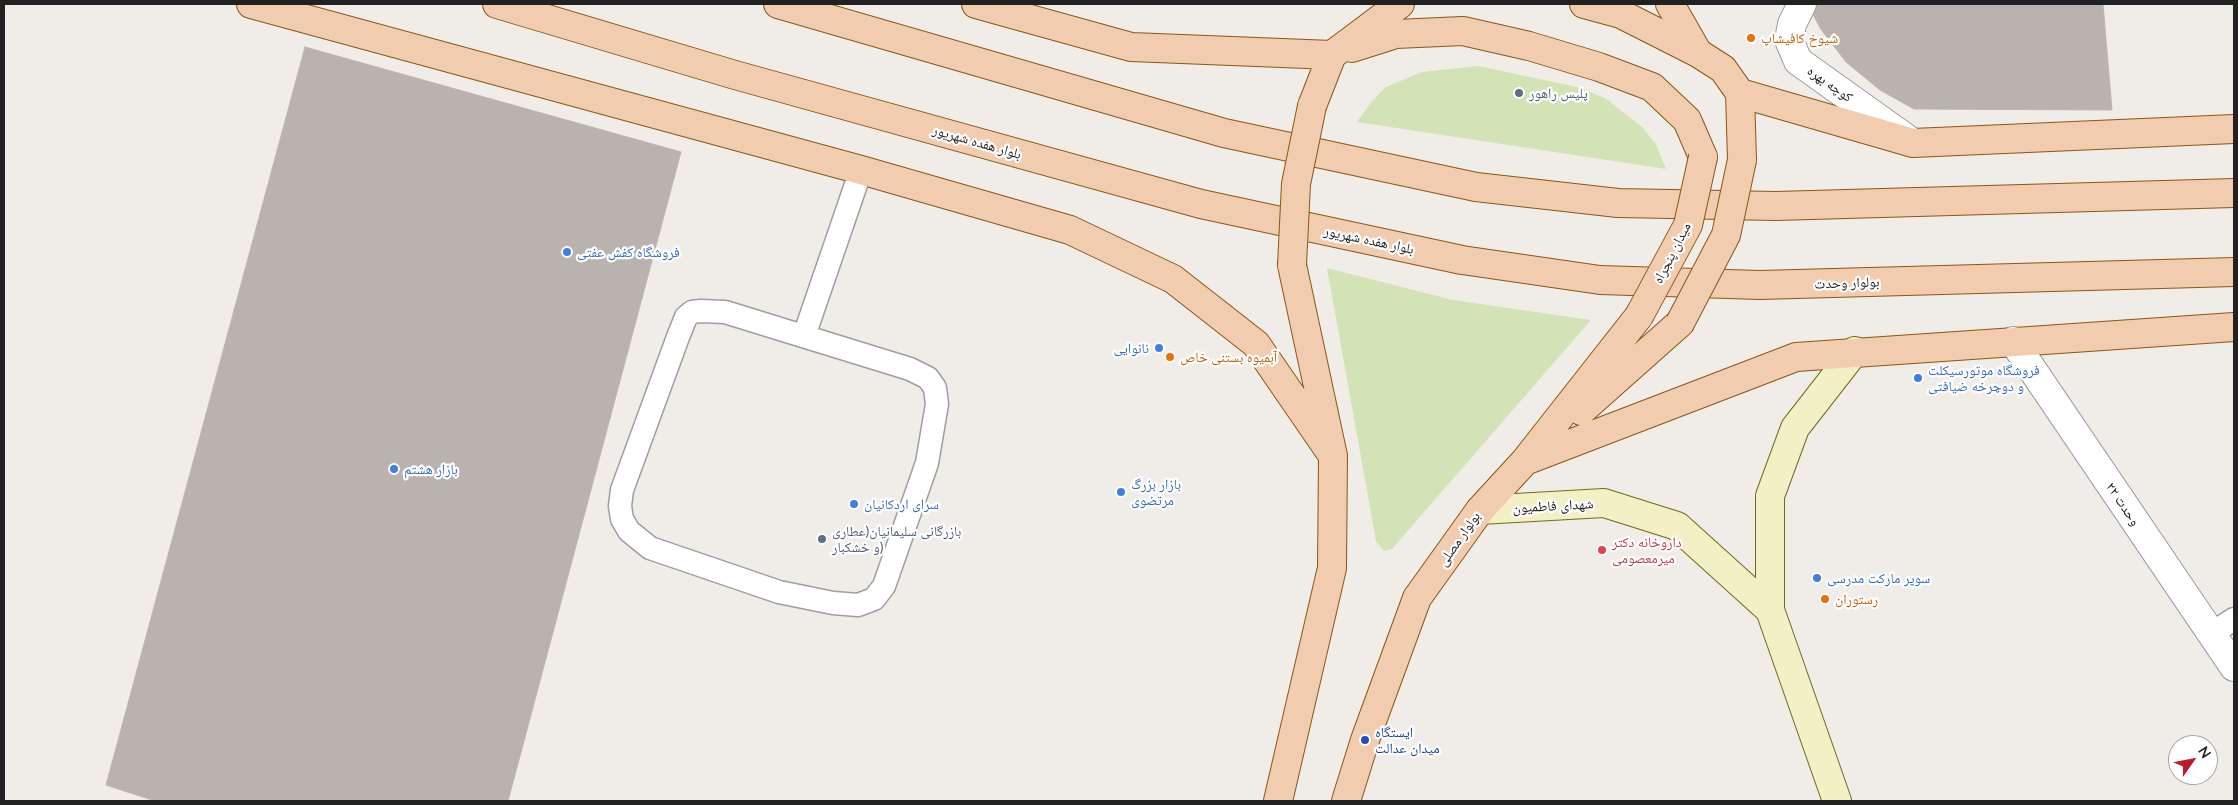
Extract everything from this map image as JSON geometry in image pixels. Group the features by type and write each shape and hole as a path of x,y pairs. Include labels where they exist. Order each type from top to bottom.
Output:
{"main road":[{"path":"251,4 861,170 1070,230 1173,279 1256,344 1333,456"},
{"name":"بلوار هفده شهریور","path":"497,4 735,75 1201,204 1462,260"},
{"path":"778,4 1224,133 1476,187 1618,203 1776,206 2234,193"},
{"path":"976,4 1131,47 1332,55"},
{"path":"1278,801 1332,568 1333,456 1292,265 1296,184 1312,106 1332,55 1400,4"},
{"path":"1525,461 1680,323 1726,235 1742,160 1740,93 1723,69 1698,53 1621,14 1584,4"},
{"path":"1670,4 1698,53"},
{"name":"میدان پنجراه","path":"1332,55 1396,34 1463,32 1529,46 1599,66 1652,88 1687,120 1703,157 1688,225 1639,316"},
{"path":"1740,93 1913,143 2234,129"},
{"name":"بولوار وحدت","path":"1462,260 1600,280 1760,286 2234,272"},
{"name":"بولوار مصلی","path":"1346,801 1417,598 1480,510 1525,461 1639,316"},
{"path":"1525,461 1796,357 2234,327"}],"street":[{"name":"کوچه بهره","path":"1802,4 1792,24 1789,40 1798,61 1913,143"},
{"name":"وحدت ۲۲","path":"2013,341 2234,667"},
{"name":"شهدای فاطمیون","path":"1837,801 1770,610 1770,496 1795,428 1855,352"},
{"name":"شهدای فاطمیون","path":"1480,510 1604,503 1678,526 1770,610"}],"lane":[{"path":"804,336 861,170"},
{"path":"692,312 725,312 804,336 910,368 928,378 935,388 937,404 927,463 884,586 874,599 858,605 833,603 779,592 650,548 629,531 622,519 620,506 622,490 686,317 692,312"},
{"path":"2211,634 2234,619"}],"green space":[{"path":"1478,66 1577,87 1605,98 1642,127 1656,144 1666,169 1357,122 1372,101 1386,87 1422,72"},
{"path":"1327,268 1453,300 1591,320 1392,549 1384,551 1376,541"}],"building":[{"path":"1815,4 2103,4 2112,110 1914,109 1880,90 1846,62 1820,28 1813,14"},
{"name":"بازار هشتم","path":"305,47 681,152 508,801 155,801 106,785"}],"place":[{"name":"شیوخ کافیشاپ","path":"1751,38"},
{"name":"پلیس راهور","path":"1519,93"},
{"name":"فروشگاه کفش عفتی","path":"567,252"},
{"name":"نانوایی","path":"1159,348"},
{"name":"آبمیوه بستنی خاص","path":"1170,357"},
{"name":"فروشگاه موتورسیکلت و دوچرخه ضیافتی","path":"1918,378"},
{"name":"بازار هشتم","path":"394,469"},
{"name":"بازار بزرگ مرتضوی","path":"1121,492"},
{"name":"سرای اردکانیان","path":"854,504"},
{"name":"بازرگانی سلیمانیان(عطاری و خشکبار)","path":"822,539"},
{"name":"داروخانه دکتر میرمعصومی","path":"1602,550"},
{"name":"سوپر مارکت مدرسی","path":"1817,578"},
{"name":"رستوران","path":"1825,599"},
{"name":"ایستگاه میدان عدالت","path":"1365,740"}]}
